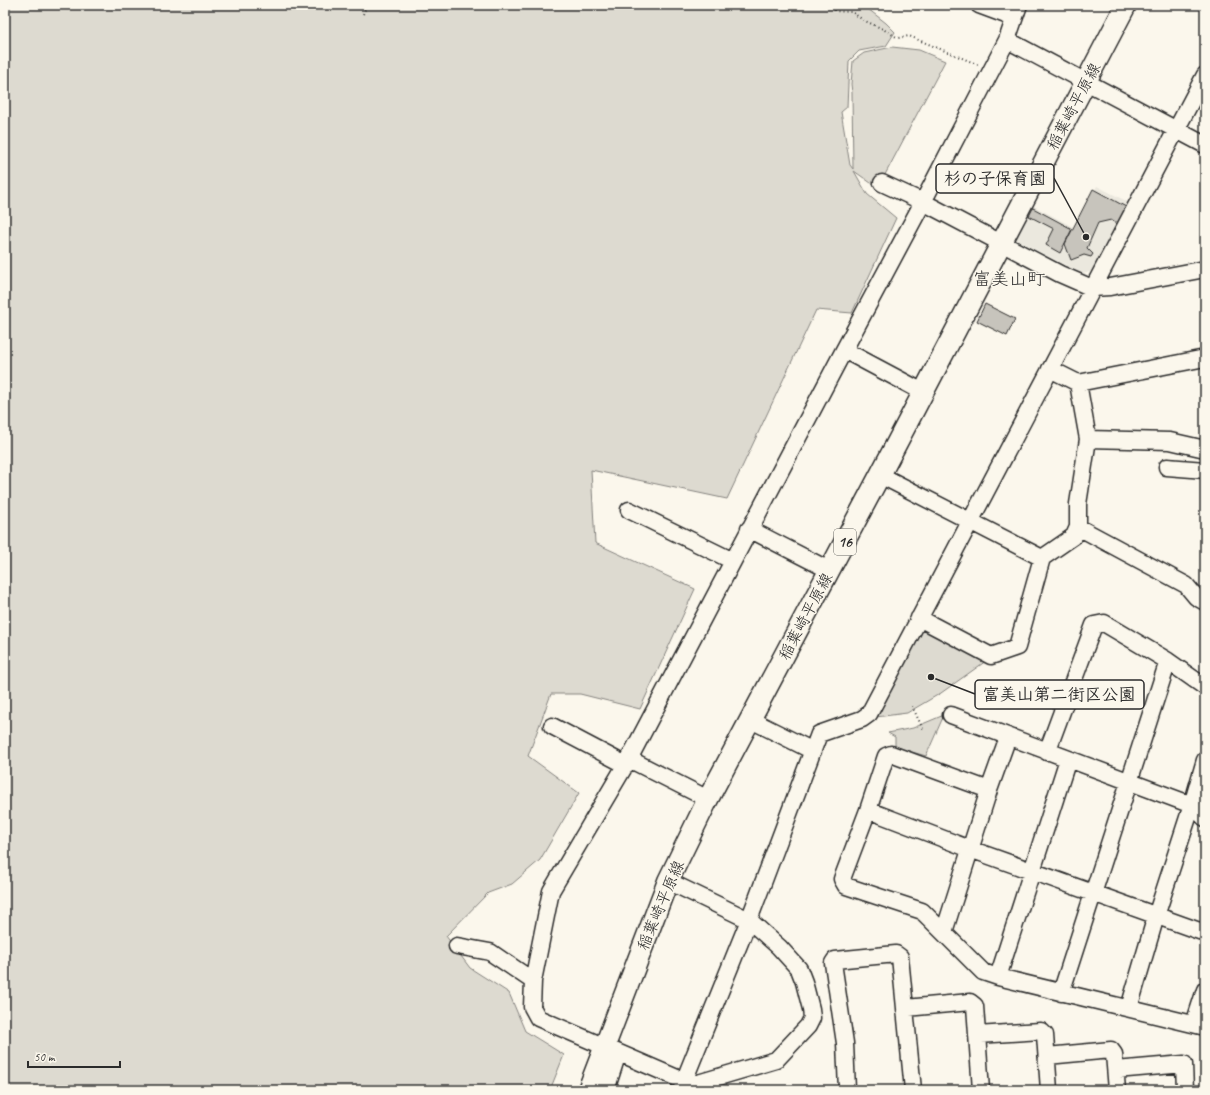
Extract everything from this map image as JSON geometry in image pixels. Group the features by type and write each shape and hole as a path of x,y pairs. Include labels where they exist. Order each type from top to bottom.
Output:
{"main road":[{"name":"稲葉崎平原線","path":"588,1090 611,1050 668,881 708,799 880,475 1126,5"}],"street":[{"path":"668,881 749,920 779,947 799,969 804,982 812,1018 808,1026 776,1060 698,1083 683,1085 611,1050 538,1018 532,1008 533,981 551,891 627,762 1007,40 1017,12 979,5"},
{"path":"1007,40 1205,145"},
{"path":"683,1085 749,920 819,734 862,719 869,714 1205,75"},
{"path":"882,183 923,202 1000,244 1092,288 1110,287 1205,269"},
{"path":"844,350 923,392"},
{"path":"1050,369 1078,383 1205,358"},
{"path":"919,618 991,656 1017,647 1042,558 1074,536 1078,527 1078,504 1088,439 1078,383"},
{"path":"1088,439 1170,441 1205,449"},
{"path":"1167,467 1205,470"},
{"path":"880,475 1042,558"},
{"path":"629,510 733,561"},
{"path":"1078,527 1186,585 1196,597 1205,602"},
{"path":"749,529 829,570"},
{"path":"1047,752 1094,625 1104,623 1168,661 1205,687"},
{"path":"1061,993 1128,781 1168,661"},
{"path":"952,715 1047,752 1192,805 1205,818"},
{"path":"751,720 813,751"},
{"path":"552,726 708,799"},
{"path":"944,932 989,790 1008,737"},
{"path":"989,790 891,754 886,756 868,810 842,879 846,886 922,911 983,972 998,978 1199,1025 1205,990"},
{"path":"998,978 1068,759"},
{"path":"1129,1008 1205,760"},
{"path":"868,810 970,849 1205,933"},
{"path":"457,946 490,952 533,981"},
{"path":"847,1090 845,1043 833,963 835,960 896,954 900,957 913,1090"},
{"path":"906,1008 970,1002 975,1006 981,1090"},
{"path":"977,1035 1041,1031 1045,1035 1049,1090"},
{"path":"606,1090 611,1050"},
{"path":"1047,1056 1111,1050 1114,1054 1117,1090"},
{"path":"1116,1070 1184,1064 1185,1090"}],"path":[{"path":"363,14 367,5"},
{"path":"828,5 835,11 852,12 862,20 883,29 898,38 909,36 991,70"},
{"path":"912,706 923,729"}],"shaded area":[{"path":"5,5 863,5 895,32 886,46 859,51 849,61 847,107 841,112 850,165 853,169 851,84 853,61 864,53 892,47 919,50 945,61 878,188 854,171 867,194 896,218 852,313 816,310 727,499 591,470 595,543 695,589 640,709 580,694 551,694 528,756 579,793 540,860 512,884 488,893 446,936 470,968 509,993 525,1031 564,1055 550,1090 5,1090"},
{"path":"1097,186 1130,203 1096,270 1083,274 1016,240 1032,205 1075,228"},
{"path":"923,629 986,661 941,693 907,713 876,717"},
{"path":"944,715 926,756 895,747 895,737 888,733 913,728"}],"building":[{"path":"1093,189 1126,207 1117,224 1111,220 1098,223 1087,248 1093,254 1091,257 1084,255 1071,260 1065,244"},
{"path":"1033,208 1072,229 1060,253 1046,245 1054,229 1029,216"},
{"path":"985,304 1015,319 1007,336 977,321"}],"place":[{"name":"杉の子保育園","path":"1086,237"},
{"name":"富美山第二街区公園","path":"931,677"}],"district":[{"name":"富美山町","path":"1009,279"}]}
